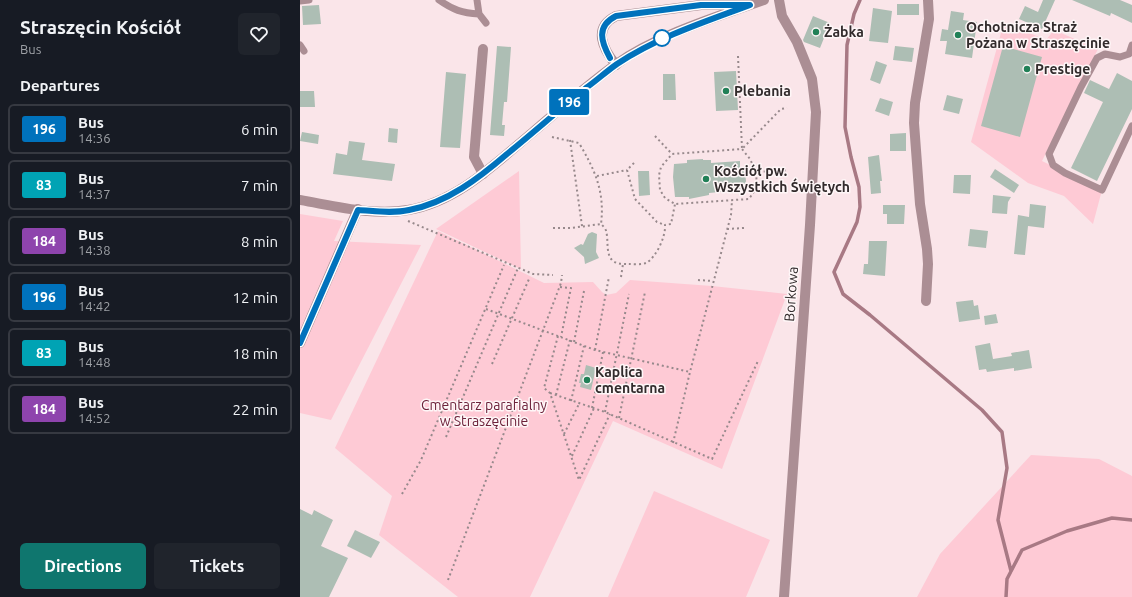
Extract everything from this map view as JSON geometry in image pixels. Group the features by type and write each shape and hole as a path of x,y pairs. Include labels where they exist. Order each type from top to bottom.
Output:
{"street":[{"path":"300,200 358,210 391,212 409,210 437,202 461,189 483,174 616,65 634,53 664,38 764,0"},
{"name":"Borkowa","path":"779,0 782,16 798,42 812,79 816,112 811,218 784,597"},
{"path":"926,301 928,269 927,249 920,204 914,124 915,103 929,19 928,0"},
{"path":"616,65 605,49 601,36 606,22 616,16 701,5 750,5"},
{"path":"483,49 474,157 483,174"},
{"path":"300,343 358,210"}],"lane":[{"path":"300,1 309,0"},
{"path":"439,0 449,7 464,13 479,14"},
{"path":"477,0 479,14 486,23"},
{"path":"1132,45 1128,54 1120,57 1105,54 1097,58 1081,87 1049,154 1053,165 1065,173 1102,190 1132,126"}],"path":[{"path":"738,56 742,149 750,159 756,172 757,187 749,199 675,204 665,198 660,190 659,175 661,167 672,154 742,149 781,109 787,108"},
{"path":"655,136 672,154"},
{"path":"552,137 580,143 590,160 597,176 603,212 601,224 606,230 607,247 610,258 615,262 623,264 645,263 651,259 661,245 666,231 665,225"},
{"path":"570,140 582,226"},
{"path":"597,176 627,170 634,163"},
{"path":"627,170 635,199 657,222 665,225 670,224 675,204"},
{"path":"756,172 788,170"},
{"path":"673,443 690,372 728,229 732,200"},
{"path":"405,220 533,274 553,275"},
{"path":"553,228 571,228 601,224"},
{"path":"728,229 744,228"},
{"path":"621,277 623,264"},
{"path":"402,494 421,460 504,265"},
{"path":"446,437 518,268"},
{"path":"448,580 544,330 560,287 562,275"},
{"path":"595,350 609,277"},
{"path":"492,364 529,279"},
{"path":"698,280 714,281"},
{"path":"560,287 571,288 561,337"},
{"path":"574,342 584,291"},
{"path":"619,418 645,292"},
{"path":"605,412 629,294"},
{"path":"486,309 595,350 690,372"},
{"path":"558,336 544,388 550,393 610,414 712,459 758,361"},
{"path":"556,395 570,340"},
{"path":"571,401 584,346"},
{"path":"571,457 593,408 603,352"},
{"path":"550,393 579,480 610,414"},
{"path":"564,435 579,404"}],"green space":[{"path":"1004,22 1046,40 1054,30 1098,49 1042,161 1102,190 1093,224 1064,196 1028,183 971,142"},
{"path":"519,171 521,269 436,229"},
{"path":"300,214 343,221 334,241 421,245 331,420 300,413"},
{"name":"Cmentarz parafialny w Straszęcinie","path":"438,231 544,283 593,282 606,295 616,293 630,280 712,286 787,294 722,469 613,421 530,597 458,597 379,535 392,496 335,448"},
{"path":"1031,455 1099,459 1132,476 1132,597 917,597 940,554"},
{"path":"654,491 770,540 746,597 608,597"}],"building":[{"path":"1043,0 1055,0 1042,29 1019,19 1025,6 1038,12"},
{"path":"1072,0 1120,0 1132,5 1132,23 1111,13 1110,16"},
{"path":"897,4 919,4 919,15 897,15"},
{"path":"319,5 321,24 303,25 302,6"},
{"path":"873,8 892,11 888,43 869,41"},
{"name":"Ochotnicza Straż Pożana w Straszęcinie","path":"951,11 964,13 963,20 977,22 972,58 945,54 947,41 940,41 942,29 948,30"},
{"name":"Żabka","path":"813,16 830,23 820,48 804,42 803,40"},
{"path":"497,46 511,47 507,102 504,102 502,125 505,125 504,136 490,135"},
{"path":"895,46 914,48 912,62 893,60"},
{"path":"1003,46 1042,57 1020,137 981,126"},
{"path":"876,61 887,65 880,84 870,80"},
{"name":"Plebania","path":"736,71 738,110 716,111 714,72"},
{"path":"446,72 466,74 460,148 440,147"},
{"path":"1117,73 1132,81 1132,109 1097,181 1071,168 1103,102 1084,93 1090,80 1109,89"},
{"path":"663,74 675,74 676,100 663,100"},
{"path":"300,91 314,91 315,107 300,107"},
{"path":"947,95 963,99 959,114 943,110"},
{"path":"880,98 893,102 889,116 875,111"},
{"path":"389,128 398,129 397,143 388,142"},
{"path":"302,132 319,135 318,144 300,141"},
{"path":"906,133 906,151 890,151 890,134"},
{"path":"349,141 365,143 362,160 395,164 392,181 333,174 336,153 347,155"},
{"path":"879,155 882,181 880,181 881,193 871,194 868,157"},
{"name":"Kościół pw. Wszystkich Świętych","path":"687,160 711,160 711,163 740,161 740,168 744,168 746,181 745,184 741,184 741,190 709,193 709,195 689,199 689,197 675,197 673,177 674,164 687,163"},
{"path":"995,169 1019,185 1014,193 990,177"},
{"path":"638,171 649,171 650,195 639,196"},
{"path":"954,175 971,175 970,194 953,193"},
{"path":"993,195 1011,197 1008,202 1007,214 992,213"},
{"path":"1030,204 1046,206 1044,228 1028,226 1025,255 1014,254 1018,215 1029,217"},
{"path":"883,205 905,205 904,224 887,224 887,214 883,214"},
{"path":"970,229 988,231 986,248 968,246"},
{"path":"592,232 597,234 596,252 599,258 585,264 584,257 574,248 581,244 583,245 588,234"},
{"path":"869,241 887,241 885,276 863,274 864,264 868,264"},
{"path":"973,300 974,306 978,305 980,319 959,322 956,302"},
{"path":"996,314 998,323 985,325 984,316"},
{"path":"990,343 993,359 1012,356 1011,353 1029,350 1032,368 1014,371 1014,368 987,372 986,369 979,370 975,346"},
{"name":"Kaplica cmentarna","path":"586,365 596,368 591,390 580,387 581,383 579,383 581,374 584,374"},
{"path":"300,509 312,515 314,510 333,520 321,546 348,558 329,597 300,597"},
{"path":"355,530 380,542 371,558 347,546"}],"waterway":[{"path":"860,0 854,14 847,45 845,127 859,187 860,207 857,222 834,272 843,294 982,410 1002,432 1007,468 998,520 1011,571"},
{"path":"1006,597 1007,579 1022,550 1067,531 1112,518 1132,520"}],"bus line":[{"name":"196","path":"300,343 358,210 391,212 409,210 437,202 461,189 483,174 580,93 634,53 684,29 750,5 701,5 624,14 610,18 606,22 601,36 602,43 610,58"}],"place":[{"name":"Żabka","path":"816,32"},
{"name":"Ochotnicza Straż Pożana w Straszęcinie","path":"958,35"},
{"name":"Prestige","path":"1027,69"},
{"name":"Plebania","path":"726,91"},
{"name":"Kościół pw. Wszystkich Świętych","path":"706,179"},
{"name":"Kaplica cmentarna","path":"587,380"}]}
